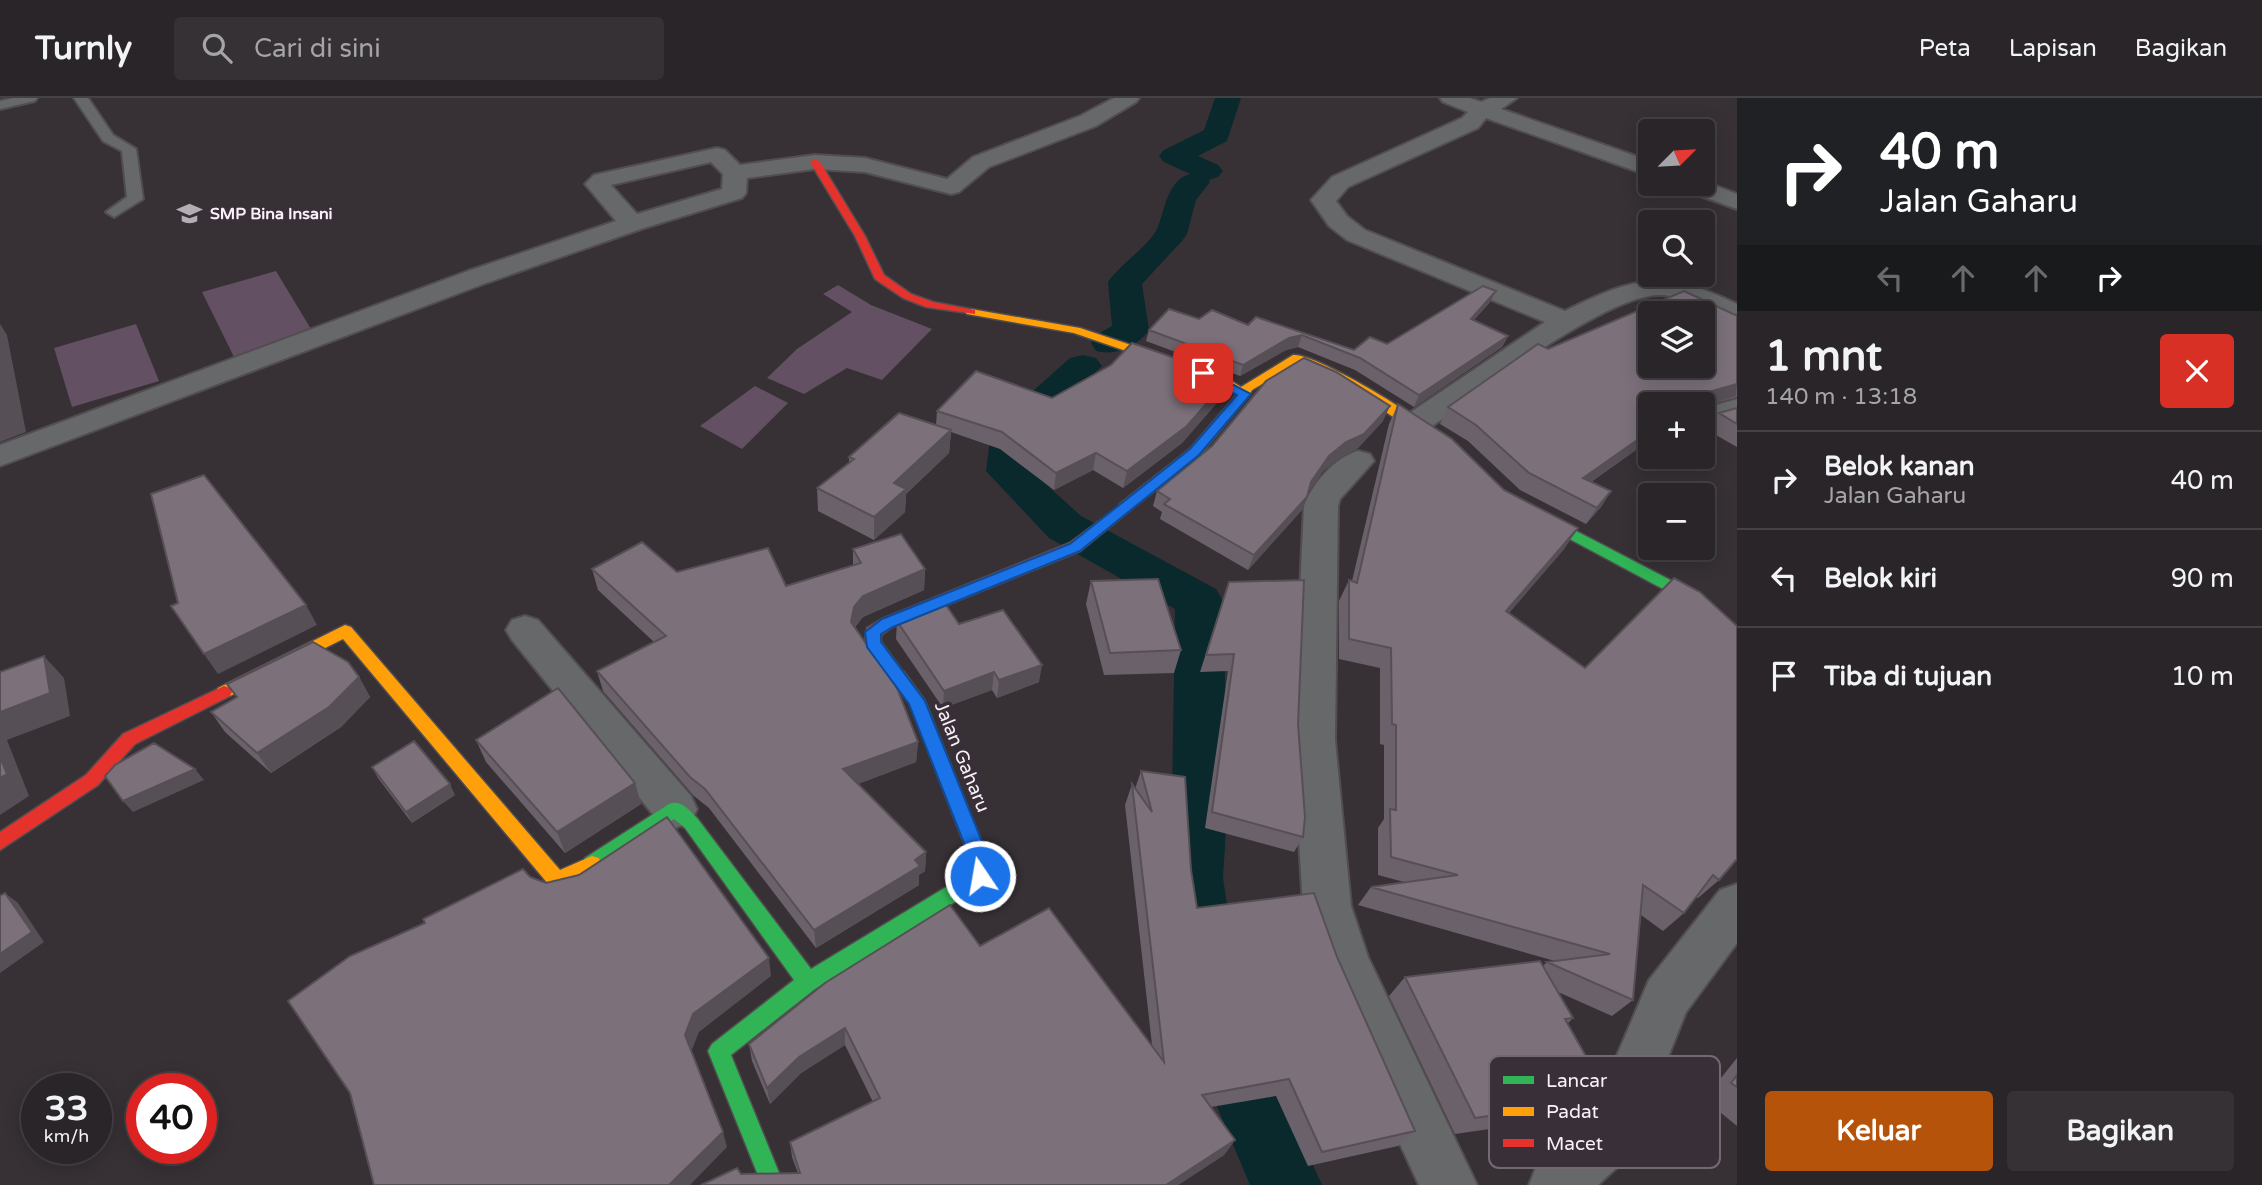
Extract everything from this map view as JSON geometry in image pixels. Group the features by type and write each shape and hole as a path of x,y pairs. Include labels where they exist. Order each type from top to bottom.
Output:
{"street":[{"path":"735,173 815,162 864,166 951,187 981,162 1088,121 1129,98"},
{"path":"1450,98 1638,165"},
{"path":"1507,98 1481,110 1470,123 1339,182 1323,200 1338,221 1356,235 1566,321"},
{"path":"0,456 477,277 632,224 734,193 735,173 717,155 710,155 597,184 632,224"},
{"path":"815,162 860,236 879,277 907,296 930,304 1076,330 1220,379 1244,394 1246,388 1297,358 1343,379 1455,450"},
{"path":"1715,194 1737,202"},
{"path":"1413,425 1566,321 1646,288 1657,286 1689,292 1737,315"},
{"name":"Jalan Gaharu","path":"774,1185 719,1051 808,982 980,876 980,861 917,701 873,643 873,632 887,623 1075,547 1195,452 1244,394"},
{"path":"1715,415 1737,408"},
{"path":"1358,461 1325,495 1321,506 1314,740 1327,906 1342,953 1389,1066 1448,1185"},
{"path":"1506,500 1698,601 1737,636"},
{"path":"525,630 675,809 691,823 808,982"},
{"path":"0,842 92,780 129,739 345,631 556,879 578,873 675,809"},
{"path":"1643,1056 1667,997 1737,905"},
{"path":"1556,1185 1575,1168"}],"lane":[{"path":"0,105 30,98"},
{"path":"81,98 108,138 129,149 135,199 114,212"}],"shaded area":[{"path":"276,271 314,334 235,359 202,292"},
{"path":"838,285 871,305 932,329 882,380 847,368 804,394 767,378 797,349 852,312 823,294"},
{"path":"136,324 159,381 72,407 54,348"},
{"path":"755,386 788,403 742,449 700,426"}],"building":[{"path":"1483,286 1496,291 1471,319 1508,336 1419,395 1360,358 1302,335 1289,338 1243,365 1149,330 1169,309 1199,319 1212,310 1248,325 1256,317 1354,350 1370,337 1387,344"},
{"path":"1684,291 1705,301 1661,301"},
{"path":"1715,306 1737,314 1737,384 1712,392 1638,392 1638,439 1583,478 1611,491 1597,508 1529,473 1476,425 1448,407 1538,344 1548,349 1638,311 1638,378 1715,378"},
{"path":"1132,343 1212,371 1227,380 1187,426 1127,471 1096,453 1056,473 1002,432 937,411 976,371 1052,398 1111,365"},
{"path":"1304,358 1336,372 1390,406 1364,434 1346,442 1329,456 1311,482 1307,497 1254,555 1164,504 1170,499 1157,491 1212,446 1266,381"},
{"path":"1398,404 1452,439 1504,490 1578,528 1506,611 1585,668 1674,578 1700,592 1737,626 1737,859 1719,880 1713,875 1684,913 1643,885 1633,1000 1547,962 1610,954 1371,887 1458,875 1391,857 1390,809 1396,810 1396,725 1392,724 1391,648 1349,639 1349,580 1357,583"},
{"path":"1737,408 1737,424 1719,413"},
{"path":"899,413 951,430 894,483 906,489 874,517 817,488 854,459 849,457"},
{"path":"204,475 306,605 204,654 171,606 178,603 151,494"},
{"path":"901,534 925,569 863,596 854,607 851,622 897,688 918,742 843,769 926,852 915,860 920,866 814,930 705,789 690,777 597,671 666,636 592,569 642,542 677,572 768,548 786,586 861,563 853,549"},
{"path":"1158,579 1181,650 1110,653 1091,581"},
{"path":"1304,580 1298,724 1305,817 1303,837 1212,812 1234,654 1206,655 1229,582"},
{"path":"944,602 959,624 1003,610 1042,665 999,680 994,672 944,691 897,621"},
{"path":"313,642 348,662 359,677 329,707 257,753 211,712 237,697 227,684"},
{"path":"44,656 50,693 0,712 0,672"},
{"path":"558,688 635,783 557,832 476,740"},
{"path":"414,741 450,784 406,812 372,767"},
{"path":"154,743 195,769 123,801 105,776 115,765"},
{"path":"0,757 7,774 0,778"},
{"path":"1141,771 1185,777 1191,870 1197,908 1314,893 1337,957 1415,1131 1322,1152 1289,1079 1202,1095 1235,1140 1166,1185 701,1185 737,1168 741,1174 800,1173 790,1142 880,1098 845,1028 799,1057 767,1088 749,1044 825,983 950,905 980,946 1049,908 1164,1062 1132,784 1152,812"},
{"path":"667,817 769,958 693,1014 685,1035 723,1132 669,1185 374,1185 350,1093 288,1001 350,956 425,923 423,919 523,869 530,877 546,883 579,875"},
{"path":"5,893 32,932 0,954 0,896"},
{"path":"1540,961 1573,1018 1565,1019 1586,1056 1489,1056 1489,1116 1475,1118 1405,977"},
{"path":"1737,1075 1737,1087 1731,1083"}],"waterway":[{"path":"1208,171 1174,156 1217,135 1228,98"},
{"path":"1109,343 1131,330 1125,282 1171,234 1181,199 1195,182"},
{"path":"1083,366 1011,432 1007,471 1065,527 1199,601 1200,798 1194,878 1201,931 1230,1059 1286,1185"}],"traffic: fast":[{"path":"1125,507 1195,452 1244,394"},
{"path":"1526,510 1698,601 1737,636"},
{"path":"773,1185 719,1051 808,982 980,876 980,861 917,701 898,676"},
{"path":"592,864 675,809 691,823 808,982"}],"traffic: slow":[{"path":"971,312 1076,330 1220,379 1244,394 1246,388 1297,358 1343,378 1439,441"},
{"path":"224,692 345,631 556,879 570,877 592,864"}],"traffic: jam":[{"path":"815,162 860,236 879,277 907,296 930,305 971,312"},
{"path":"898,676 873,643 873,632 887,623 1075,547 1125,507"},
{"path":"0,842 92,780 129,739 224,692"}],"place":[{"name":"SMP Bina Insani","path":"190,214"}],"route":[{"path":"980,876 980,861 917,701 873,643 873,632 887,623 1075,547 1115,516 1195,452 1244,394 1220,379 1203,373"}]}
